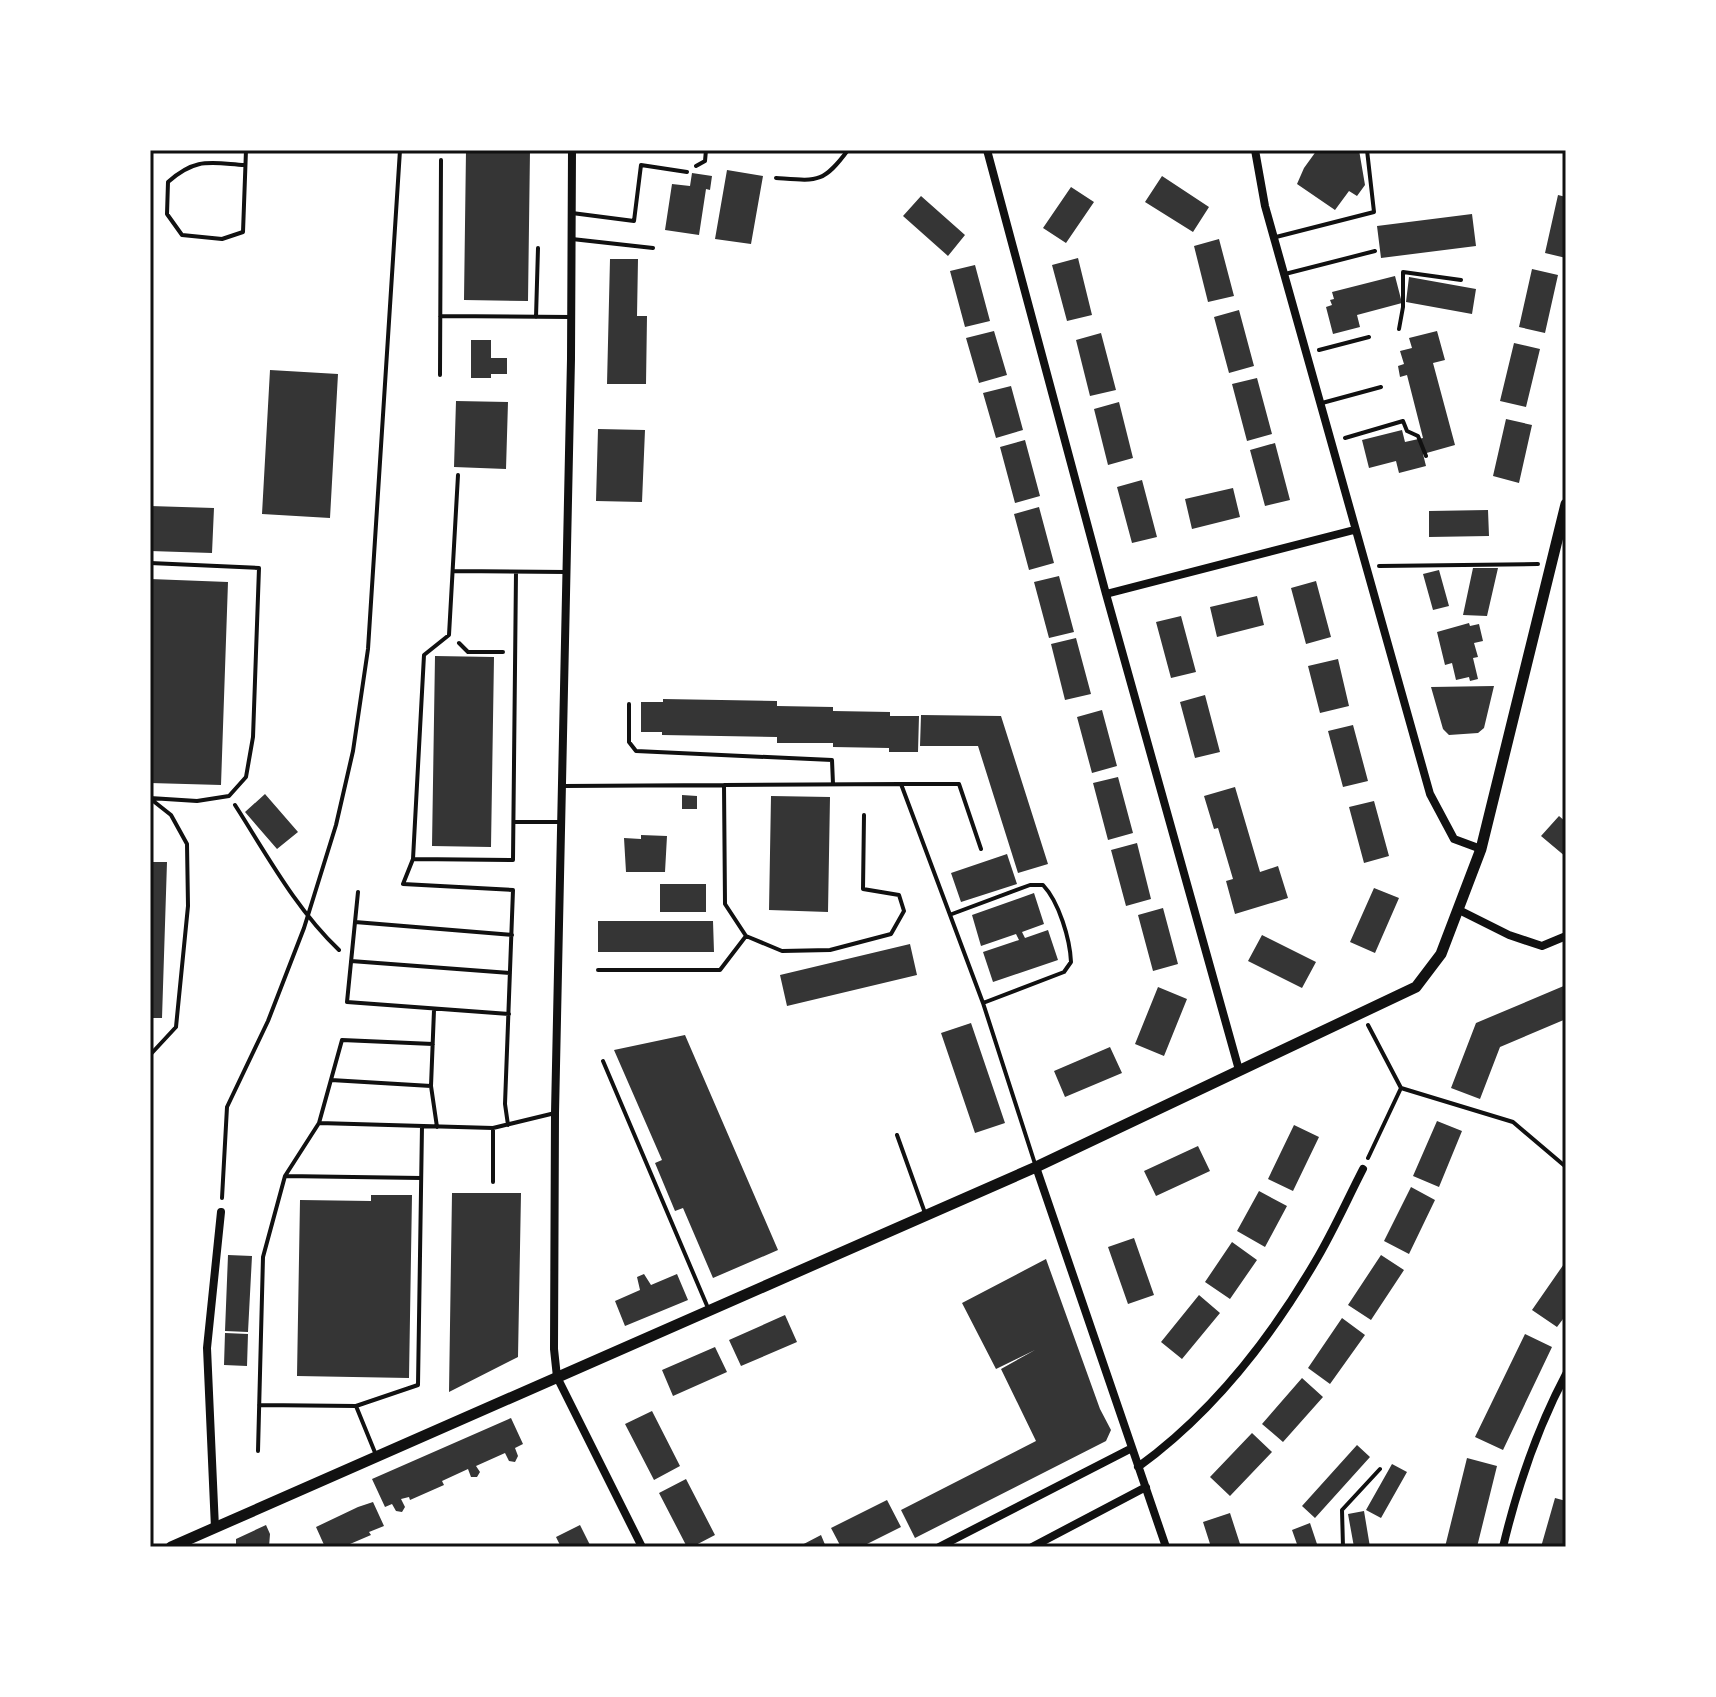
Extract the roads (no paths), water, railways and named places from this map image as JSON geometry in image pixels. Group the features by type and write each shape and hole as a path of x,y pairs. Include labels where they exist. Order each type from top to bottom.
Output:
{"street":[{"path":"572,150 555,1113 554,1349 557,1377 642,1547"},
{"path":"987,150 1106,594 1239,1070"},
{"path":"1255,150 1305,353 1430,794 1454,839 1481,849"},
{"path":"171,1547 190,1543 215,1528 1036,1167 1416,987 1441,954 1481,849 1566,504"},
{"path":"1106,594 1354,530"},
{"path":"1459,910 1509,935 1542,946 1566,936"},
{"path":"1036,1167 1166,1547"},
{"path":"1138,1467 1168,1445 1198,1416 1259,1348 1315,1262 1363,1169"},
{"path":"215,1528 207,1348 221,1212"},
{"path":"1503,1547 1520,1488 1552,1402 1566,1374"},
{"path":"939,1547 1132,1448"},
{"path":"1032,1547 1146,1487"}],"lane":[{"path":"245,165 196,165 184,168 168,182 167,214 182,235 222,239 243,232 246,150"},
{"path":"776,178 809,180 831,173 848,150"},
{"path":"1274,237 1374,212 1367,150"},
{"path":"440,375 441,160"},
{"path":"572,213 634,221 641,165 687,172"},
{"path":"572,239 653,248"},
{"path":"536,317 538,248"},
{"path":"1284,275 1375,251"},
{"path":"440,316 571,317"},
{"path":"1320,404 1381,387"},
{"path":"458,475 449,635 424,655 413,859 403,884 513,890 505,1104 508,1125"},
{"path":"150,563 259,568 253,737 246,777 229,796 197,801 150,798"},
{"path":"453,571 566,572"},
{"path":"413,859 513,860 516,572"},
{"path":"629,704 629,742 636,751 832,760 833,784"},
{"path":"901,784 952,914 1036,1167"},
{"path":"561,786 959,784 981,849"},
{"path":"724,785 725,904 746,936 782,951 830,950 891,934 904,911 899,895 863,889 864,815"},
{"path":"150,798 171,815 187,844 188,906 176,1027 150,1055"},
{"path":"514,822 561,822"},
{"path":"952,914 1030,885 1043,885 1052,895 1071,962 1064,972 983,1003"},
{"path":"358,892 347,1002 509,1014"},
{"path":"355,922 512,935"},
{"path":"598,970 720,970 746,936"},
{"path":"351,961 510,973"},
{"path":"434,1009 431,1086 437,1127"},
{"path":"258,1451 263,1257 285,1176 319,1123 342,1040 433,1044"},
{"path":"603,1061 709,1310"},
{"path":"331,1080 431,1086"},
{"path":"319,1123 493,1128 555,1113"},
{"path":"259,1405 356,1406 418,1385 422,1126"},
{"path":"493,1128 493,1182"},
{"path":"897,1135 926,1215"},
{"path":"285,1176 421,1178"},
{"path":"356,1406 377,1458"},
{"path":"1343,1547 1342,1510 1380,1469"}]}
